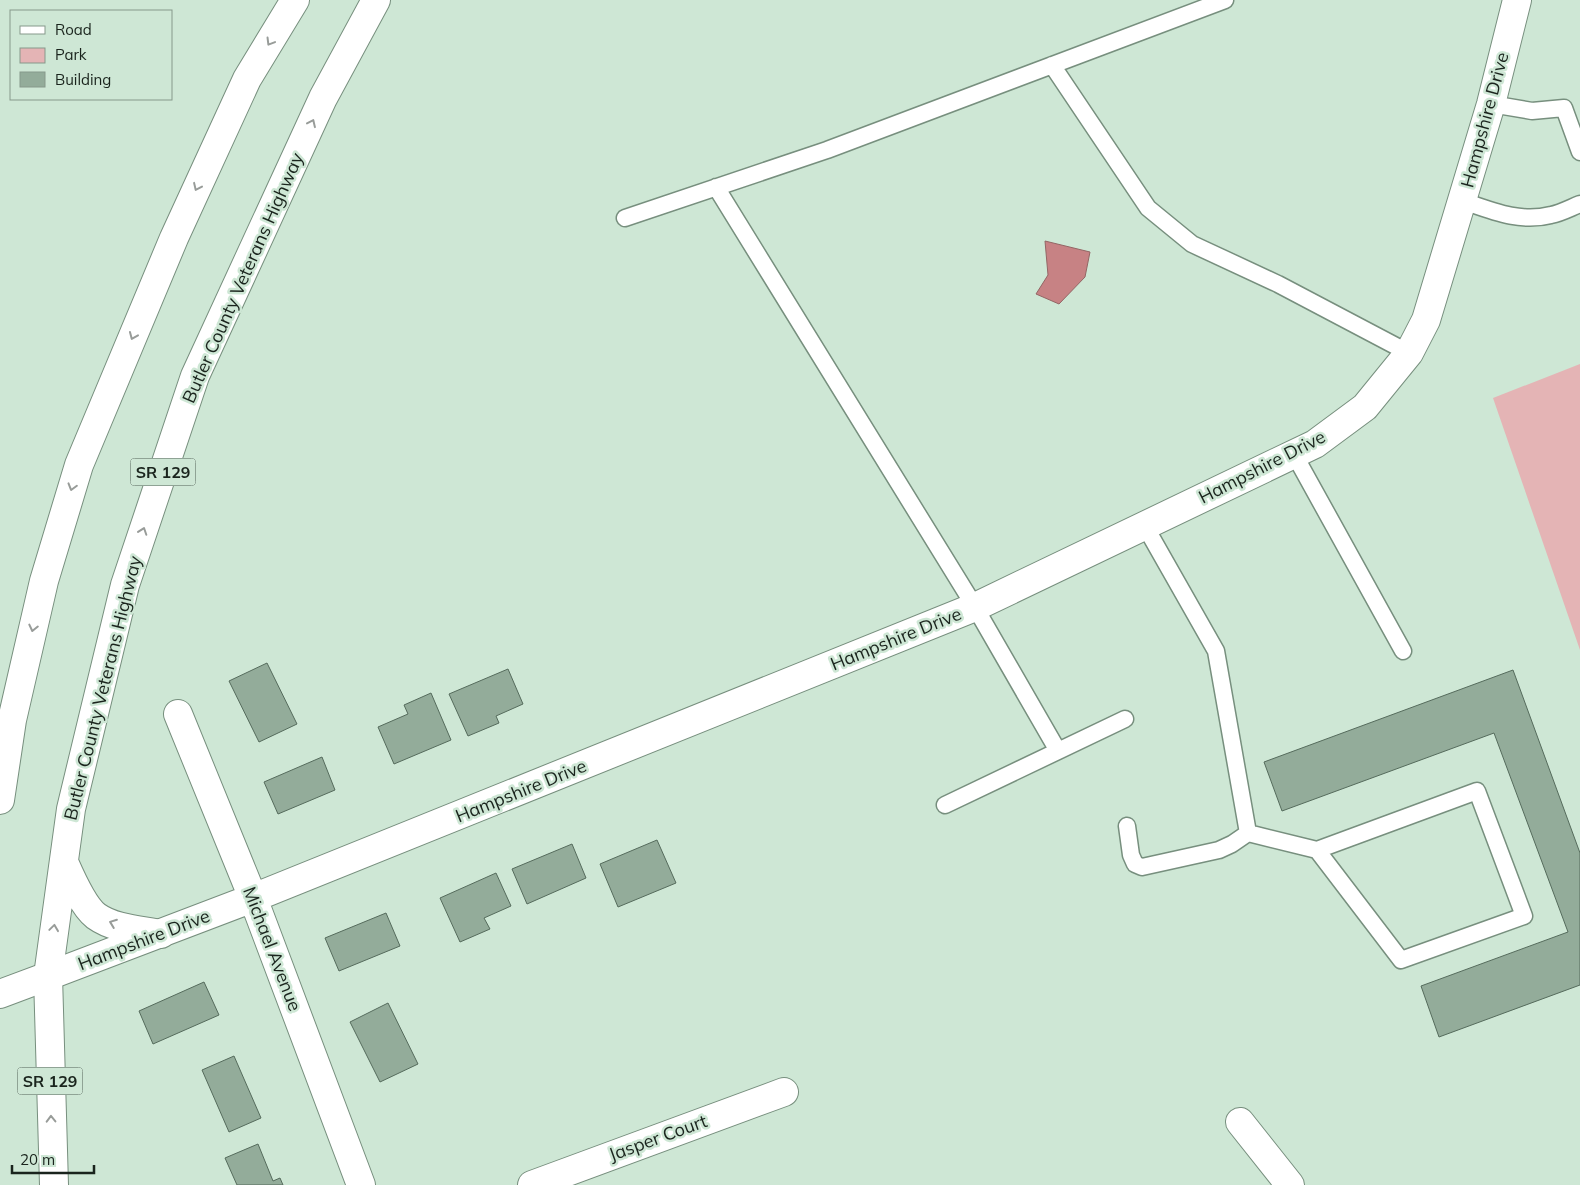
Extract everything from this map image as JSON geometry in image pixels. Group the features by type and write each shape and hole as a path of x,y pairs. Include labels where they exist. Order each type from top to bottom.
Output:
{"main road":[{"path":"0,800 12,720 42,590 79,464 174,238 247,79 295,0"},
{"name":"Butler County Veterans Highway","path":"48,976 71,809 125,585 195,376 323,98 376,0"},
{"name":"Hampshire Drive","path":"0,994 253,898 976,607 1315,444 1365,407 1409,353 1426,320 1491,104 1517,0"},
{"name":"Michael Avenue","path":"178,714 253,898 361,1185"},
{"path":"64,862 80,895 96,915 116,925 161,934"},
{"name":"SR 129","path":"48,976 51,1153 54,1185"},
{"name":"Jasper Court","path":"532,1185 784,1092"},
{"path":"1240,1122 1290,1185"}],"lane":[{"path":"625,218 827,150 1224,0"},
{"path":"1052,65 1148,208 1177,232 1192,244 1278,284 1409,353"},
{"path":"1491,104 1532,110 1564,108 1580,152"},
{"path":"716,187 976,607 1058,751"},
{"path":"1463,201 1503,215 1524,218 1550,215 1580,204"},
{"path":"1294,454 1403,651"},
{"path":"1145,526 1216,651 1248,833"},
{"path":"946,805 1125,719"},
{"path":"1127,826 1131,856 1135,864 1142,867 1219,850 1248,833 1316,850 1476,791 1524,916 1401,960 1316,850"}],"green space":[{"path":"1580,364 1580,650 1493,398"}],"shaded area":[{"path":"1045,241 1090,252 1085,277 1059,304 1036,294 1048,275"}],"building":[{"path":"267,663 297,724 259,742 229,681"},
{"path":"508,669 523,704 496,716 499,723 468,736 449,694"},
{"path":"1513,670 1580,853 1580,985 1439,1037 1421,986 1568,932 1494,733 1282,811 1264,762"},
{"path":"431,693 451,740 394,764 378,727 408,714 404,705"},
{"path":"322,757 335,790 278,814 264,782"},
{"path":"657,840 676,883 618,907 600,864"},
{"path":"572,844 586,878 527,904 512,869"},
{"path":"496,873 511,906 484,918 490,929 460,942 440,898"},
{"path":"386,913 400,946 339,971 325,938"},
{"path":"204,982 219,1015 153,1044 139,1011"},
{"path":"388,1003 418,1064 380,1082 350,1022"},
{"path":"234,1056 261,1118 229,1132 202,1070"},
{"path":"258,1144 273,1181 280,1178 283,1185 237,1185 225,1158"}]}
